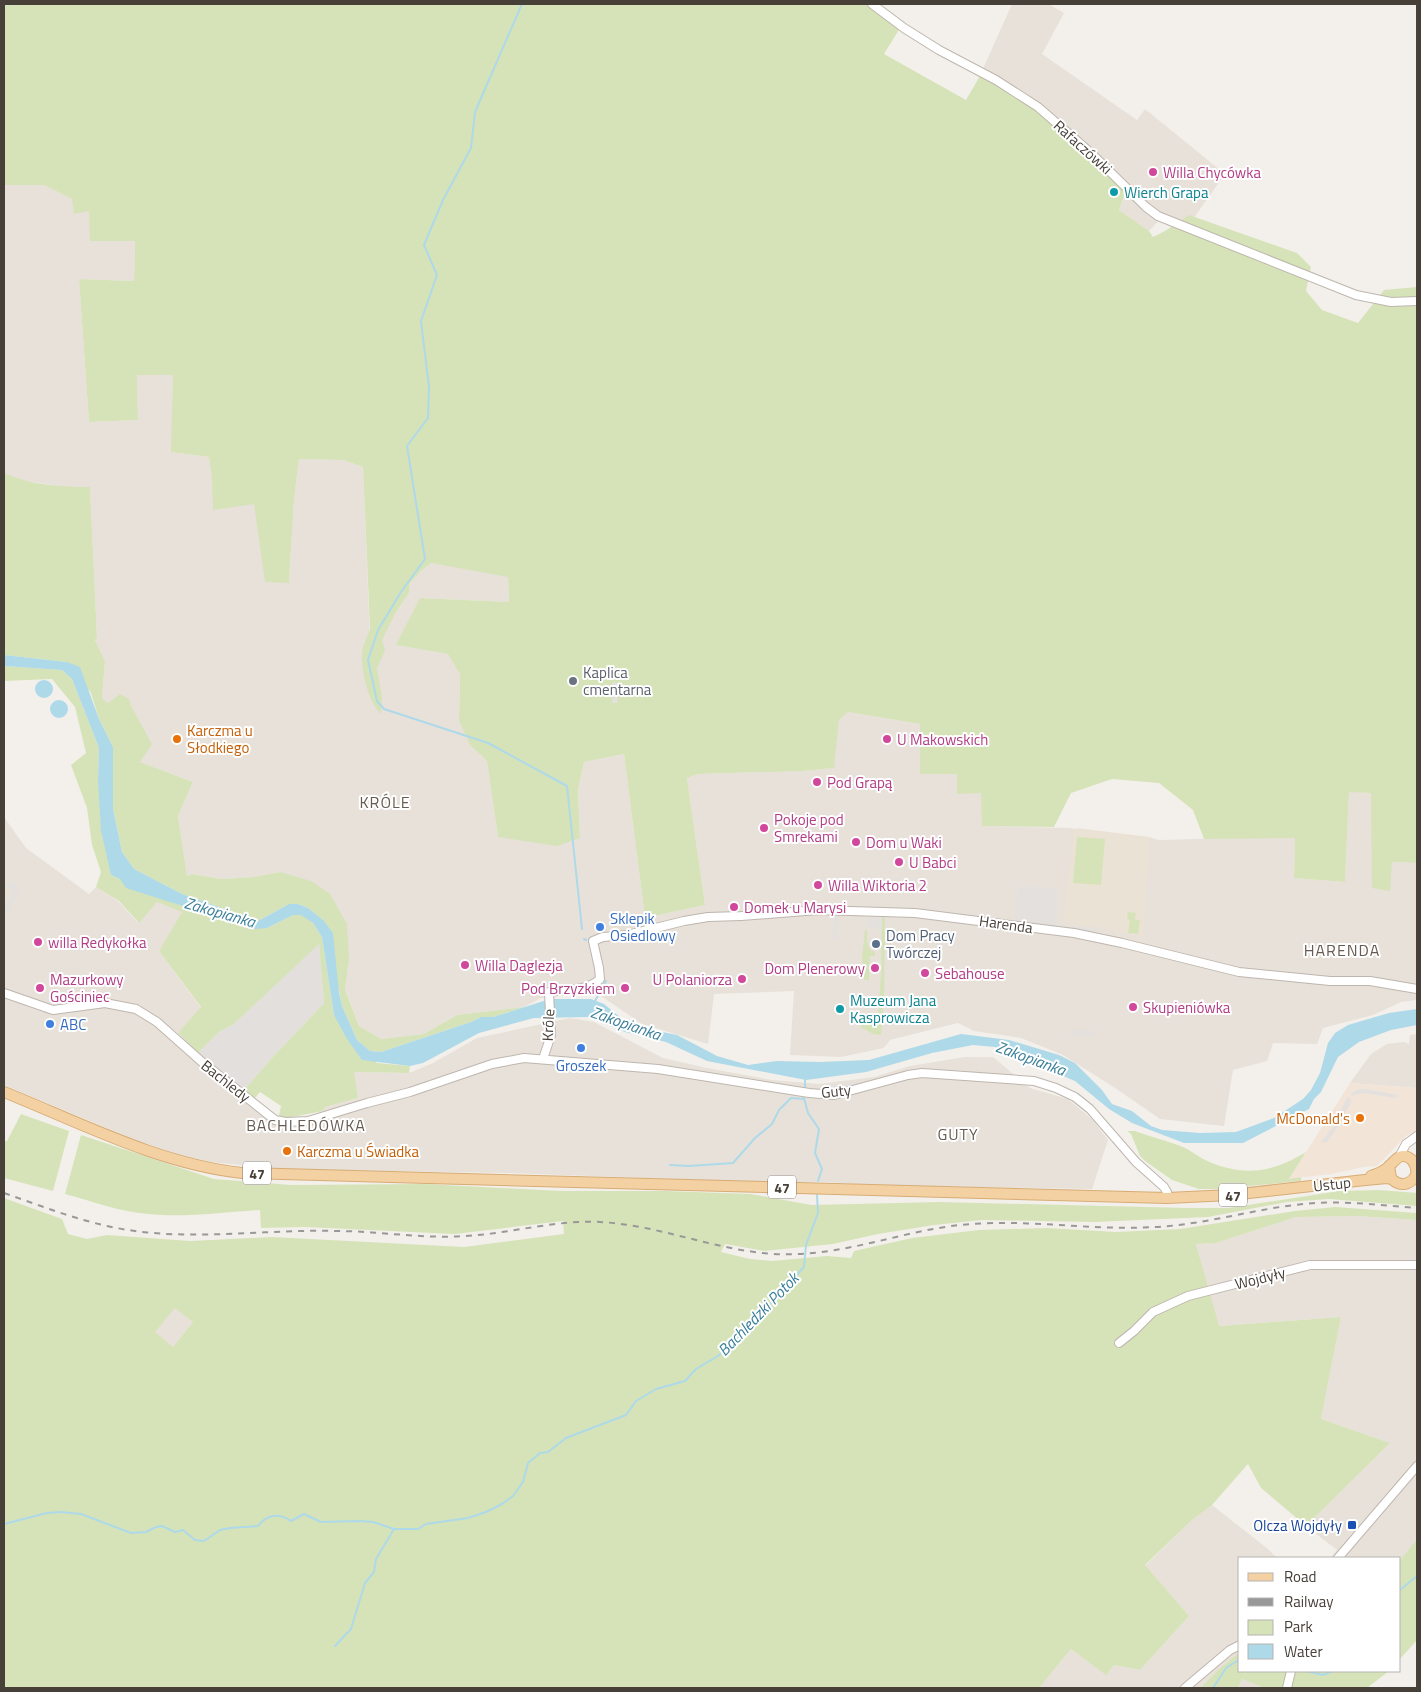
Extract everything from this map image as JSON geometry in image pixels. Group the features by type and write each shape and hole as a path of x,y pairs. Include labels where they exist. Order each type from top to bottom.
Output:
{"main road":[{"name":"47","path":"4,1092 168,1158 215,1170 242,1173 1167,1198"},
{"name":"47","path":"1389,1166 1392,1161 1399,1157"},
{"path":"1399,1157 1406,1157 1415,1166"},
{"name":"Ustup","path":"1365,1180 1389,1166"},
{"path":"1389,1166 1389,1174 1392,1179"},
{"name":"47","path":"1392,1179 1401,1184 1407,1184 1415,1180 1415,1166"},
{"name":"Ustup","path":"1167,1198 1214,1197 1365,1180 1392,1179"}],"street":[{"name":"Rafaczówki","path":"872,4 932,46 996,80 1038,107 1158,216 1356,296 1391,302 1417,301"},
{"name":"Harenda","path":"593,941 603,937 627,935 700,918 818,910 915,913 1074,933 1239,972 1319,980 1370,981 1417,989"},
{"name":"Króle","path":"543,1059 551,1035 549,992 588,987 600,979 593,941"},
{"name":"Bachledy","path":"4,993 53,1010 105,1003 136,1009 157,1022 202,1062 275,1120 286,1122 308,1121 458,1077"},
{"name":"Guty","path":"458,1077 510,1060 524,1058 658,1069 809,1093 834,1094 853,1091 908,1075 922,1073 1034,1081 1075,1097 1090,1109 1129,1154 1164,1187 1167,1192 1167,1198"},
{"path":"1399,1157 1406,1144 1415,1138"},
{"path":"1415,1138 1410,1145 1415,1166"},
{"name":"Wojdyły","path":"1119,1343 1152,1312 1188,1296 1310,1265 1417,1264"},
{"path":"1339,1557 1417,1466"},
{"path":"1185,1688 1230,1650 1238,1646"},
{"path":"1288,1687 1291,1672"}],"shaded area":[{"path":"1012,4 1049,4 1064,13 1042,54 1137,120 1145,109 1225,174 1186,229 1165,214 1149,231 1119,210 1128,188 982,71"},
{"path":"4,185 44,185 72,199 89,211 91,241 135,241 134,281 79,279 89,422 138,420 137,375 173,375 172,452 209,457 212,479 254,504 289,583 294,500 299,459 343,460 363,467 370,640 396,612 409,593 410,583 431,563 508,576 509,602 420,598 402,646 449,654 460,674 459,721 470,745 487,761 498,837 580,838 578,790 584,762 624,754 645,918 705,905 687,778 698,774 803,771 833,768 839,720 848,712 920,724 957,774 981,793 983,826 1069,828 1149,837 1159,840 1295,838 1294,878 1345,882 1349,791 1372,793 1372,888 1391,862 1417,863 1417,1000 1401,1002 1373,1015 1323,1028 1317,1044 1273,1043 1267,1061 1233,1070 1224,1126 1160,1119 1063,1055 1021,1038 974,1031 958,1023 890,1040 884,1048 841,1057 790,1055 794,991 714,994 708,1044 642,1024 601,996 574,994 541,998 524,1007 457,1015 424,1034 381,1039 359,1026 345,988 349,960 280,872 254,877 222,879 192,874 187,876 178,816 193,782 140,762 129,699 108,703 102,698 105,661 95,640 97,636 90,488 64,487 15,479 4,473"},
{"path":"613,682 618,683 617,703 612,703"},
{"path":"4,817 26,848 89,894 96,887 118,901 138,923 157,902 183,912 159,951 201,1008 178,1033 157,1017 135,1005 111,1001 84,1001 57,1005 40,1002 4,989"},
{"path":"1077,828 1149,837 1144,937 1063,922 1074,832"},
{"path":"10,882 19,889 16,894 19,896 4,915 4,908 15,893 7,886 4,889 4,884 6,886"},
{"path":"1018,886 1057,889 1056,926 1016,920"},
{"path":"833,917 838,917 837,939 832,939"},
{"path":"869,917 882,918 882,928 868,927"},
{"path":"1072,926 1098,930 1098,935 1071,930"},
{"path":"319,943 324,1003 244,1090 198,1053 219,1032 234,1024"},
{"path":"4,998 43,1012 61,1014 88,1008 115,1008 135,1013 154,1024 269,1120 283,1128 318,1124 325,1107 358,1098 353,1072 409,1073 433,1063 477,1038 570,1018 594,1022 663,1058 772,1080 819,1084 874,1077 910,1066 965,1057 993,1057 1030,1088 1068,1099 1093,1120 1108,1140 1092,1189 866,1185 830,1182 758,1182 505,1173 283,1169 211,1162 177,1154 135,1140 4,1085"},
{"path":"1070,1030 1093,1030 1093,1036 1070,1036"},
{"path":"1417,1034 1417,1088 1350,1083 1371,1054 1387,1044 1404,1042 1409,1044 1410,1035"},
{"path":"857,1082 861,1085 826,1090 830,1086"},
{"path":"1350,1083 1417,1088 1417,1131 1406,1136 1377,1166 1289,1179"},
{"path":"1359,1089 1397,1095 1396,1098 1363,1093 1352,1096 1351,1093"},
{"path":"1347,1097 1352,1100 1338,1127 1326,1143 1321,1142 1333,1127"},
{"path":"1357,1216 1417,1220 1417,1539 1401,1559 1401,1557 1331,1557 1337,1550 1306,1526 1390,1443 1321,1419 1341,1317 1218,1326 1196,1244 1216,1243 1296,1217"},
{"path":"175,1307 193,1322 173,1347 154,1332"},
{"path":"1212,1505 1276,1557 1238,1557 1238,1654 1200,1688 1039,1688 1071,1649 1106,1674 1114,1665 1140,1670 1189,1616 1145,1566 1192,1520"},
{"path":"1242,1679 1264,1688 1238,1688"}],"green space":[{"path":"4,4 868,4 900,28 884,54 966,100 981,74 1041,112 1126,191 1119,210 1149,231 1153,237 1189,215 1297,253 1311,267 1306,291 1322,310 1358,323 1384,290 1417,287 1417,863 1392,862 1390,891 1372,888 1371,793 1349,792 1345,882 1294,878 1295,838 1204,839 1193,810 1159,783 1112,779 1071,793 1054,827 982,826 981,793 957,794 957,774 920,774 920,724 848,712 839,720 834,768 803,771 698,774 687,778 705,905 645,918 624,754 584,762 578,790 580,838 557,846 498,837 487,761 470,745 459,721 460,674 448,654 396,645 420,598 509,602 508,577 431,563 421,571 410,583 409,593 396,612 382,640 385,651 377,668 382,698 381,714 376,709 369,695 362,662 363,649 370,629 363,467 343,460 299,459 294,500 289,583 265,582 254,504 213,510 209,457 171,452 173,375 137,375 138,420 89,422 79,279 134,281 135,241 90,241 89,211 74,214 72,199 44,185 4,185"},
{"path":"4,473 24,480 46,484 90,487 97,637 95,640 105,661 102,698 108,703 120,694 129,699 152,744 140,762 193,782 178,816 187,876 192,874 222,879 254,877 280,872 311,881 330,894 347,924 349,960 345,989 359,1026 381,1039 424,1034 457,1015 524,1007 493,1017 481,1017 381,1052 370,1051 357,1040 342,1006 324,921 308,908 298,904 289,904 258,921 182,894 134,869 122,852 113,809 113,747 99,719 91,693 67,662 4,655"},
{"path":"4,666 62,670 72,679 99,748 98,782 111,875 174,903 219,917 267,928 293,915 306,917 313,923 322,937 334,1015 377,1063 410,1066 409,1073 354,1072 358,1098 325,1107 323,1111 287,1118 279,1116 281,1106 260,1092 254,1099 244,1090 324,1003 319,944 234,1024 219,1032 198,1053 178,1033 201,1007 159,951 182,912 157,902 139,923 119,901 96,887 101,872 92,845 87,808 71,765 86,753 75,707 52,679 4,681"},
{"path":"1077,837 1105,839 1101,885 1073,883"},
{"path":"1128,912 1136,913 1135,920 1140,920 1138,934 1128,933 1130,920 1127,919"},
{"path":"885,916 884,997 881,1035 873,1034 861,1027 861,1014 878,1015 879,1007 881,1007 882,1000 879,1000 882,962 882,917"},
{"path":"865,930 867,930 867,941 870,950 875,952 875,956 870,956 869,980 864,980 862,958"},
{"path":"21,1114 69,1131 53,1191 4,1178 4,1141 7,1141"},
{"path":"1127,1131 1135,1131 1186,1148 1203,1159 1230,1169 1268,1169 1306,1152 1289,1179 1301,1177 1301,1181 1199,1189 1172,1180 1145,1161 1140,1156 1131,1134"},
{"path":"81,1135 214,1179 291,1185 425,1184 561,1191 666,1191 751,1194 811,1205 939,1202 1187,1208 1229,1208 1339,1191 1379,1190 1417,1193 1417,1206 1329,1199 1287,1202 1208,1217 1095,1222 982,1220 878,1234 833,1244 764,1251 725,1244 721,1252 750,1259 772,1261 827,1256 851,1258 854,1251 912,1238 979,1230 1047,1228 1116,1232 1180,1229 1295,1211 1335,1207 1417,1213 1417,1220 1357,1216 1296,1217 1216,1243 1196,1244 1219,1326 1341,1317 1321,1419 1390,1443 1306,1526 1261,1488 1248,1464 1212,1505 1192,1520 1145,1565 1189,1616 1140,1670 1114,1665 1106,1675 1071,1649 1039,1688 4,1688 4,1198 62,1219 68,1234 87,1239 107,1235 190,1241 272,1237 464,1247 564,1234 563,1221 455,1234 305,1227 261,1228 260,1210 190,1215 148,1214 117,1209 65,1194","holes":["175,1308 193,1322 173,1347 155,1332"]},
{"path":"1417,1539 1417,1640 1401,1658 1401,1559"},
{"path":"1238,1654 1238,1672 1388,1672 1367,1688 1264,1688 1242,1679 1238,1688 1200,1688"}],"water":[{"name":"Zakopianka","path":"4,655 67,662 80,667 99,719 113,747 113,809 122,852 134,869 182,894 258,921 289,904 298,904 308,908 324,921 333,933 342,1006 357,1040 370,1051 381,1052 481,1017 493,1017 550,999 591,999 604,1004 621,1018 638,1027 677,1035 717,1056 748,1065 777,1061 869,1060 961,1034 1009,1040 1059,1055 1075,1063 1102,1090 1112,1104 1132,1111 1151,1126 1162,1130 1200,1133 1236,1132 1274,1118 1303,1099 1311,1090 1320,1073 1328,1043 1335,1033 1348,1025 1389,1013 1417,1009 1417,1025 1391,1030 1359,1042 1338,1057 1321,1092 1314,1099 1309,1109 1243,1143 1184,1143 1132,1123 1109,1109 1075,1081 995,1047 973,1045 932,1053 866,1072 806,1080 707,1061 666,1042 625,1032 589,1017 534,1018 479,1033 423,1063 410,1066 362,1060 347,1039 334,1015 322,937 313,923 301,915 293,915 267,928 255,929 126,888 120,879 111,875 101,831 98,782 99,748 72,679 62,670 4,666"},
{"path":"40,680 48,680 53,685 51,696 40,698 35,693 35,685"},
{"path":"55,700 63,700 68,705 66,716 55,718 50,713 50,705"}],"waterway":[{"path":"522,4 475,112 471,148 443,200 424,245 437,275 421,321 429,387 428,418 407,446 425,559 401,592 378,630 368,660 377,701 384,709 488,743 567,786 582,929"},
{"name":"Zakopianka","path":"595,1001 606,981"},
{"name":"Bachledzki Potok","path":"805,1079 805,1089"},
{"path":"670,1165 689,1166 733,1163 755,1138 772,1124 779,1110 791,1098 804,1099"},
{"name":"Bachledzki Potok","path":"804,1098 808,1113 819,1129 815,1153 822,1169 818,1181"},
{"name":"Bachledzki Potok","path":"4,1524 47,1513 61,1512 81,1514 131,1533 146,1532 162,1526 175,1532 183,1530 195,1540 204,1541 220,1530 258,1526 265,1519 273,1516 287,1518 291,1521 304,1514 321,1522 360,1521 373,1522 394,1529 418,1529 426,1524 468,1518 486,1512 513,1496 523,1482 528,1463 540,1453 548,1452 566,1438 626,1415 636,1401 656,1389 685,1381 696,1369 718,1356 750,1326 804,1267 806,1245 818,1213 817,1195"},
{"path":"335,1646 351,1629 365,1583 374,1572 376,1559 394,1529"},
{"path":"1401,1589 1417,1576"},
{"path":"1213,1688 1226,1668 1238,1660"},
{"path":"1310,1672 1323,1675 1330,1672"}],"railway":[{"path":"4,1193 101,1225 160,1234 336,1231 449,1237 564,1223 606,1222 661,1231 715,1245 770,1254 798,1254 839,1249 940,1228 984,1223 1130,1228 1173,1226 1284,1206 1317,1203 1360,1203 1417,1208"}],"place":[{"name":"Willa Chycówka","path":"1153,172"},
{"name":"Wierch Grapa","path":"1114,192"},
{"name":"Kaplica cmentarna","path":"573,681"},
{"name":"Karczma u Słodkiego","path":"177,739"},
{"name":"U Makowskich","path":"887,739"},
{"name":"Pod Grapą","path":"817,782"},
{"name":"Pokoje pod Smrekami","path":"764,828"},
{"name":"Dom u Waki","path":"856,842"},
{"name":"U Babci","path":"899,862"},
{"name":"Willa Wiktoria 2","path":"818,885"},
{"name":"Domek u Marysi","path":"734,907"},
{"name":"Sklepik Osiedlowy","path":"600,927"},
{"name":"willa Redykołka","path":"38,942"},
{"name":"Dom Pracy Twórczej","path":"876,944"},
{"name":"Willa Daglezja","path":"465,965"},
{"name":"Dom Plenerowy","path":"875,968"},
{"name":"Sebahouse","path":"925,973"},
{"name":"U Polaniorza","path":"742,979"},
{"name":"Mazurkowy Gościniec","path":"40,988"},
{"name":"Pod Brzyzkiem","path":"625,988"},
{"name":"Skupieniówka","path":"1133,1007"},
{"name":"Muzeum Jana Kasprowicza","path":"840,1009"},
{"name":"ABC","path":"50,1024"},
{"name":"Groszek","path":"581,1048"},
{"name":"McDonald's","path":"1360,1118"},
{"name":"Karczma u Świadka","path":"287,1151"},
{"name":"Olcza Wojdyły","path":"1352,1525"}],"district":[{"name":"KRÓLE","path":"385,802"},
{"name":"HARENDA","path":"1342,950"},
{"name":"BACHLEDÓWKA","path":"306,1125"},
{"name":"GUTY","path":"958,1134"}]}
